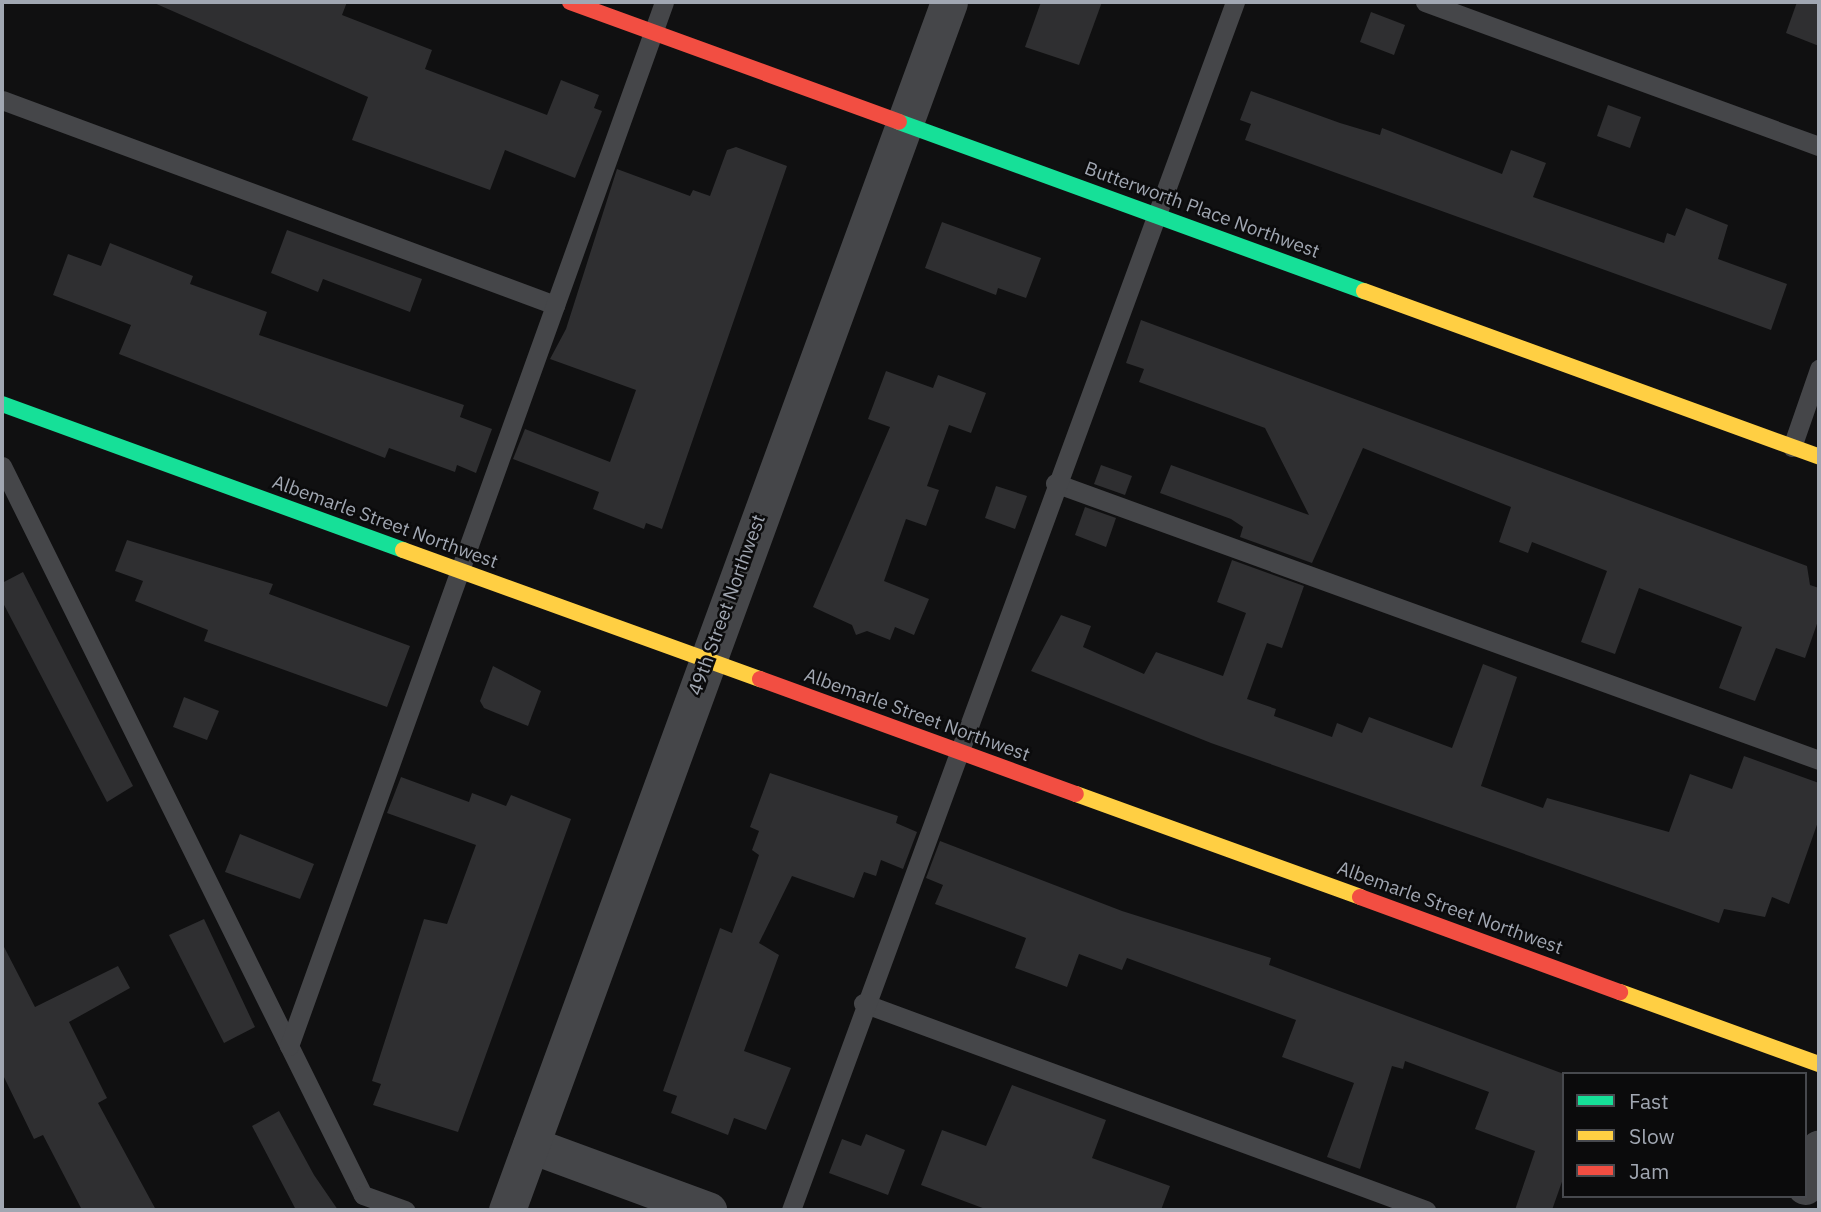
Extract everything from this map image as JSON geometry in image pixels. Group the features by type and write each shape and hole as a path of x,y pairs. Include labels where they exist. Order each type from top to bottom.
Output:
{"street":[{"name":"Butterworth Place Northwest","path":"569,2 1819,457"},
{"name":"49th Street Northwest","path":"507,1210 949,2"},
{"name":"Albemarle Street Northwest","path":"2,404 1819,1064"},
{"path":"531,1145 708,1210"},
{"path":"1807,1181 1819,1148"}],"lane":[{"path":"289,1046 664,2"},
{"path":"791,1210 863,1003 1235,2"},
{"path":"1425,2 1819,146"},
{"path":"2,100 555,305"},
{"path":"1791,447 1819,369"},
{"path":"2,466 363,1195 405,1210"},
{"path":"1055,483 1819,760"},
{"path":"863,1003 1426,1210"}],"building":[{"path":"152,2 347,2 342,15 432,50 425,69 547,115 561,80 599,95 594,108 602,111 575,178 505,150 490,190 352,140 368,97"},
{"path":"1041,2 1102,2 1079,65 1025,47"},
{"path":"1797,2 1819,2 1819,46 1786,33"},
{"path":"1371,12 1405,25 1394,55 1360,42"},
{"path":"1251,91 1380,135 1382,128 1502,174 1511,150 1546,163 1533,197 1664,243 1667,233 1675,236 1686,208 1728,225 1718,259 1787,284 1771,330 1245,140 1251,124 1240,120"},
{"path":"1608,105 1641,117 1630,148 1597,136"},
{"path":"736,147 787,166 662,529 646,523 644,529 593,509 599,492 513,459 525,429 610,462 636,390 550,359 566,329 617,169 690,196 693,190 710,196 727,150"},
{"path":"942,222 1041,258 1026,298 998,288 996,295 925,268"},
{"path":"287,230 422,279 410,312 323,279 318,292 271,273"},
{"path":"110,243 193,276 190,284 267,312 259,335 464,405 460,417 492,429 476,473 457,465 455,472 389,448 385,458 119,354 131,325 53,295 68,254 101,266"},
{"path":"1141,320 1807,566 1810,585 1819,588 1819,618 1805,658 1776,648 1755,701 1719,688 1742,627 1639,588 1615,654 1581,642 1607,571 1532,542 1528,553 1499,542 1511,507 1363,448 1312,563 1240,537 1243,527 1231,519 1160,493 1171,465 1309,515 1265,428 1139,382 1144,369 1126,363"},
{"path":"886,371 933,388 938,375 986,393 971,433 949,425 927,486 939,490 926,526 906,519 884,581 929,599 914,635 895,627 890,640 867,631 856,635 852,625 813,607 890,427 868,419"},
{"path":"1101,465 1132,476 1125,495 1094,484"},
{"path":"996,486 1027,496 1015,529 985,518"},
{"path":"1085,507 1116,518 1106,547 1075,535"},
{"path":"127,540 273,584 269,594 410,646 387,707 204,641 208,630 135,601 143,581 115,571"},
{"path":"1232,560 1304,586 1282,648 1267,643 1247,699 1276,709 1274,716 1332,737 1337,723 1362,733 1369,717 1452,748 1483,664 1517,677 1481,786 1543,808 1547,798 1669,832 1690,774 1732,789 1744,756 1819,783 1819,819 1789,904 1772,897 1765,917 1724,909 1719,923 1211,743 1031,671 1061,615 1091,626 1083,647 1144,674 1156,652 1223,676 1246,613 1217,602"},
{"path":"23,572 133,786 107,802 2,601 2,583"},
{"path":"493,666 541,691 528,726 484,708 480,701"},
{"path":"184,697 219,711 207,740 173,727"},
{"path":"770,773 898,816 896,823 917,832 903,869 881,860 876,876 864,872 854,898 792,876 759,943 779,955 744,1051 791,1068 766,1130 734,1118 728,1135 671,1113 677,1096 663,1091 720,928 732,933 759,855 752,850 759,831 750,827"},
{"path":"401,777 469,802 472,793 506,806 511,795 571,819 458,1132 373,1105 381,1084 372,1081 424,919 447,924 476,845 387,813"},
{"path":"240,834 314,864 300,899 225,872"},
{"path":"940,841 1122,911 1271,958 1269,965 1562,1073 1562,1182 1552,1210 1515,1210 1535,1151 1475,1129 1489,1092 1405,1061 1403,1069 1392,1066 1360,1169 1327,1157 1354,1083 1282,1057 1296,1020 1127,958 1122,970 1079,954 1067,987 1015,968 1026,938 935,904 943,885 926,878"},
{"path":"204,919 255,1027 224,1043 169,935"},
{"path":"2,943 35,1007 118,966 130,988 69,1022 107,1098 98,1103 156,1210 82,1210 43,1135 34,1139 2,1073"},
{"path":"1012,1085 1106,1120 1092,1158 1170,1186 1161,1210 988,1210 921,1185 942,1130 986,1146"},
{"path":"279,1111 314,1175 338,1210 296,1210 252,1126"},
{"path":"866,1134 905,1150 888,1195 829,1173 842,1139 861,1146"}],"traffic: fast":[{"path":"899,122 1364,291"},
{"path":"2,404 403,550"}],"traffic: slow":[{"path":"1364,291 1819,457"},
{"path":"403,550 760,679"},
{"path":"1076,794 1360,897"},
{"path":"1620,992 1819,1064"}],"traffic: jam":[{"path":"570,2 899,122"},
{"path":"760,679 1076,794"},
{"path":"1360,897 1620,992"}]}
